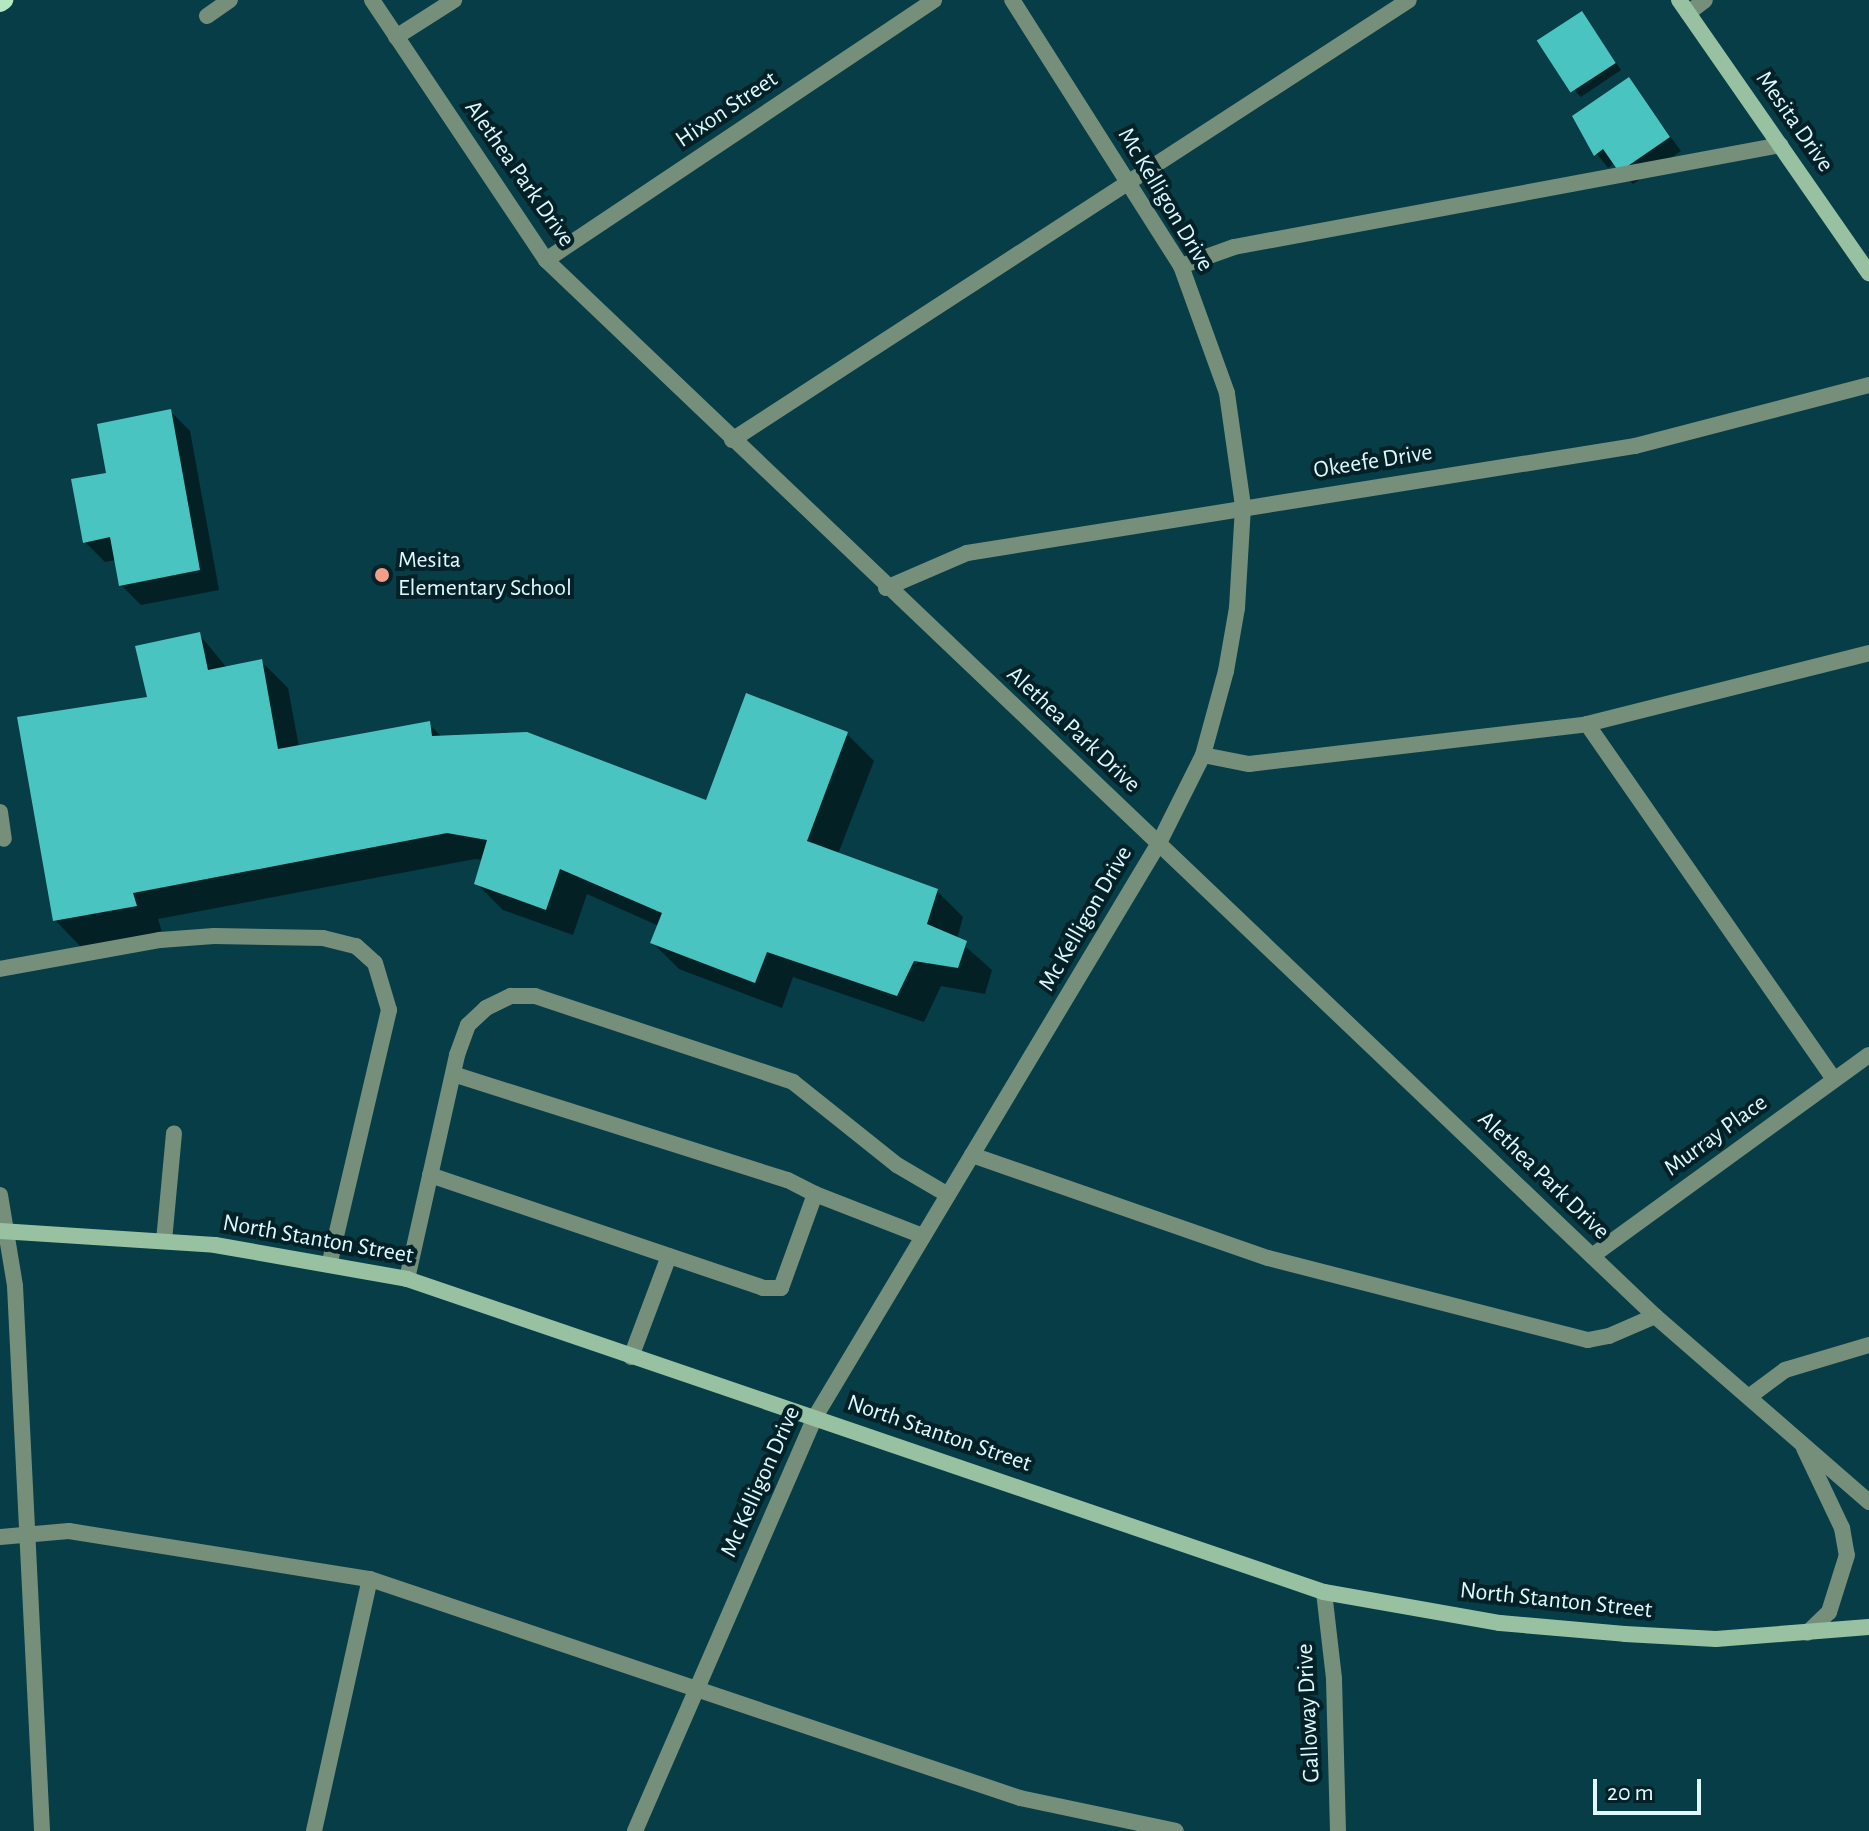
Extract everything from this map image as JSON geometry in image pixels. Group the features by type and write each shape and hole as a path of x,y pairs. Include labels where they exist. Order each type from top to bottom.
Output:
{"street":[{"path":"207,16 230,0"},
{"name":"Alethea Park Drive","path":"372,0 546,260 886,588 1159,843 1655,1316 1869,1502"},
{"path":"396,37 454,0"},
{"name":"Hixon Street","path":"546,260 934,0"},
{"name":"Mc Kelligon Drive","path":"635,1831 815,1417 1159,843 1203,755 1237,608 1243,506 1227,393 1181,266 1012,0"},
{"path":"732,440 1130,185 1409,0"},
{"path":"1684,6 1705,0"},
{"name":"Mesita Drive","path":"1684,6 1869,273"},
{"path":"1181,266 1234,247 1781,145"},
{"name":"Okeefe Drive","path":"886,588 967,553 1243,506 1635,446 1869,385"},
{"path":"1203,755 1249,764 1587,724 1869,653"},
{"path":"1587,724 1834,1080"},
{"path":"0,812 4,839"},
{"path":"0,969 160,940 214,936 323,938 356,946 375,963 389,1010 330,1262"},
{"path":"407,1279 453,1074 468,1025 486,1008 511,996 535,996 793,1082 897,1165 948,1195"},
{"name":"Murray Place","path":"1592,1256 1869,1055"},
{"path":"453,1074 815,1194 923,1236"},
{"path":"164,1241 174,1133"},
{"path":"972,1155 1268,1258 1588,1340 1609,1336 1655,1316"},
{"path":"430,1175 763,1288 781,1288 815,1194"},
{"path":"0,1195 3,1230 15,1286 42,1831"},
{"name":"North Stanton Street","path":"3,1230 164,1241 330,1262 407,1279 1324,1592 1515,1625 1716,1639 1869,1627"},
{"path":"631,1357 669,1256"},
{"path":"1750,1396 1785,1370 1869,1345"},
{"name":"Alethea Park Drive","path":"1802,1442 1842,1528 1847,1555 1829,1612 1807,1633"},
{"path":"0,1537 69,1531 370,1579 1020,1798 1176,1831"},
{"path":"314,1831 370,1579"},
{"name":"Galloway Drive","path":"1324,1592 1334,1679 1338,1831"}],"building":[{"path":"1582,11 1616,63 1570,92 1537,40"},
{"path":"1629,77 1670,137 1619,172 1603,149 1594,156 1572,116"},
{"path":"171,409 200,570 119,586 110,537 83,543 71,479 106,473 97,424"},
{"path":"200,632 208,670 262,659 278,749 430,721 432,736 527,732 706,800 746,693 848,732 807,841 938,889 927,924 967,941 958,968 914,961 897,996 767,952 755,983 650,943 662,913 560,869 546,910 474,884 487,840 447,833 133,893 137,906 53,921 17,717 147,697 135,646"}],"place":[{"name":"Mesita Elementary School","path":"382,575"}]}
